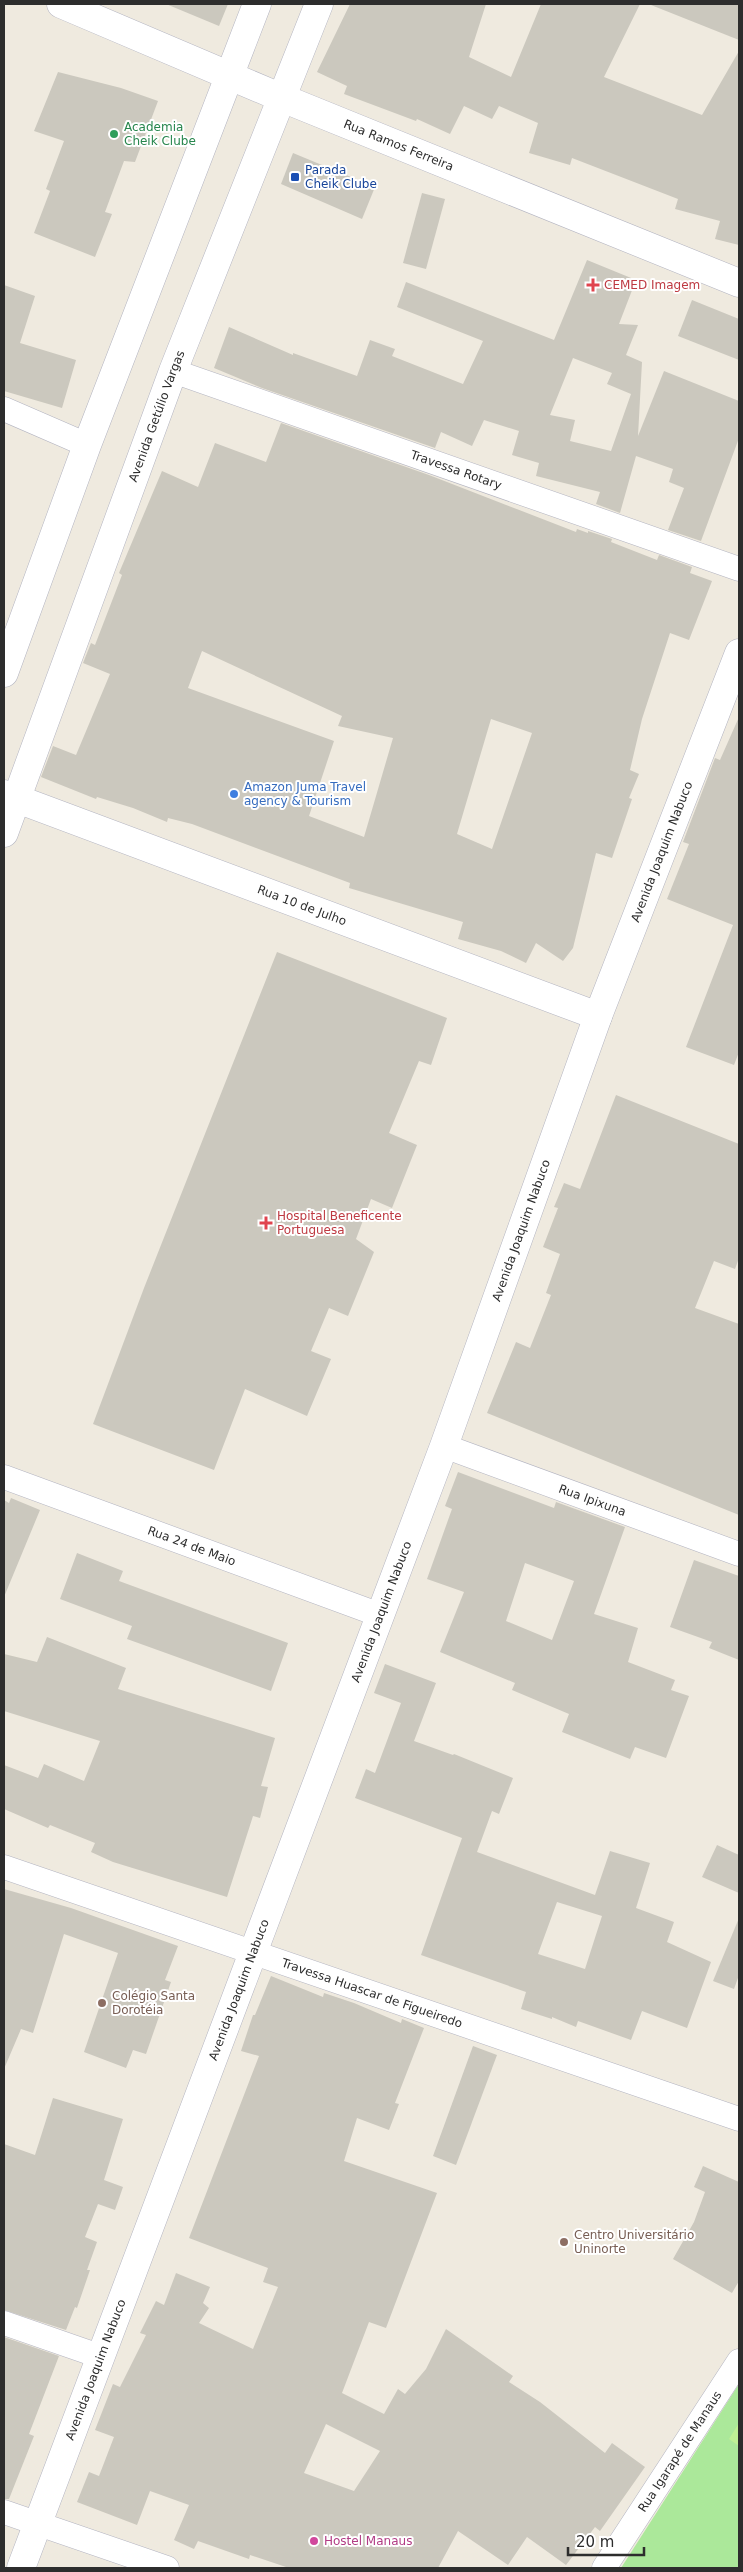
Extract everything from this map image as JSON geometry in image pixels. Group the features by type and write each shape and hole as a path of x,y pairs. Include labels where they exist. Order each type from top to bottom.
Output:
{"main road":[{"name":"Rua Ramos Ferreira","path":"60,4 282,98 739,283"},
{"path":"4,673 87,445 257,4"},
{"name":"Avenida Getúlio Vargas","path":"4,833 10,796 173,371 319,4"},
{"name":"Avenida Joaquim Nabuco","path":"21,2568 444,1446 598,1016 739,654"},
{"name":"Rua 10 de Julho","path":"10,796 598,1016"}],"street":[{"name":"Travessa Rotary","path":"173,371 739,569"},
{"path":"4,409 87,445"},
{"name":"Rua Ipixuna","path":"444,1446 739,1554"},
{"name":"Rua 24 de Maio","path":"4,1477 380,1615"},
{"name":"Travessa Huascar de Figueiredo","path":"4,1867 739,2119"},
{"path":"4,2322 102,2357"},
{"name":"Rua Igarapé de Manaus","path":"604,2568 739,2361"},
{"path":"4,2512 167,2568"}],"green space":[{"path":"739,2384 739,2568 621,2568"},
{"path":"739,2423 739,2446 729,2439"}],"building":[{"path":"166,4 228,4 219,26"},
{"path":"350,4 486,4 469,57 511,77 541,4 640,4 604,77 702,115 739,51 739,245 715,239 720,221 675,209 678,199 572,158 570,165 529,153 538,123 499,106 492,119 464,106 450,134 417,119 416,121 344,94 347,86 317,72"},
{"path":"739,4 739,40 651,5"},
{"path":"58,72 121,88 158,101 135,162 124,161 105,212 112,214 95,257 34,233 50,191 46,189 64,141 34,131"},
{"path":"293,153 375,187 362,219 281,184"},
{"path":"422,193 445,199 426,269 403,263"},
{"path":"587,260 636,280 619,324 638,325 626,355 642,362 638,436 664,371 739,401 739,438 701,541 668,530 684,488 669,482 673,469 636,456 620,513 596,504 600,492 536,476 539,463 512,455 519,431 484,420 472,446 441,432 435,448 262,388 214,368 229,327 293,355 293,353 357,376 370,340 395,349 392,356 463,384 483,341 397,307 406,282 554,340","holes":["573,358 612,373 607,384 631,394 611,451 570,441 575,420 550,415"]},
{"path":"4,285 35,296 20,343 76,360 62,408 4,391"},
{"path":"692,300 739,319 739,360 678,336"},
{"path":"281,423 429,475 576,532 577,529 588,533 588,531 612,539 611,542 657,560 659,555 692,567 690,573 712,581 689,640 670,633 642,719 630,770 639,774 629,798 632,799 612,858 596,853 573,948 563,961 536,943 526,963 501,951 458,939 463,922 349,888 350,883 192,824 168,818 167,822 133,808 97,797 96,799 41,777 53,746 76,755 110,674 83,663 91,643 95,645 122,575 119,573 162,471 198,487 215,443 266,462","holes":["202,651 342,716 338,726 393,738 364,837 309,816 334,741 188,688","491,719 532,733 492,849 457,834"]},
{"path":"739,717 739,1052 734,1065 686,1047 733,925 667,899 689,844 683,842 715,758 720,760"},
{"name":"Hospital Beneficente Portuguesa","path":"277,952 447,1018 431,1065 419,1061 389,1133 417,1145 392,1208 371,1199 356,1239 374,1252 348,1316 329,1308 311,1351 331,1359 307,1416 245,1389 214,1470 93,1424 144,1288"},
{"path":"616,1095 739,1144 739,1258 735,1269 714,1261 695,1308 739,1324 739,1515 487,1413 516,1342 530,1348 551,1295 546,1293 560,1254 543,1247 558,1208 554,1207 564,1183 580,1189"},
{"path":"458,1472 554,1508 556,1502 625,1527 594,1614 638,1628 628,1662 675,1680 671,1690 689,1696 666,1758 635,1747 630,1759 562,1732 569,1714 512,1690 515,1683 440,1652 464,1592 427,1579 452,1509 445,1506","holes":["525,1563 574,1581 552,1640 506,1621"]},
{"path":"11,1498 40,1510 4,1597 4,1500 9,1503"},
{"path":"77,1553 123,1571 119,1581 288,1643 271,1691 127,1639 132,1626 60,1599"},
{"path":"694,1560 739,1576 739,1660 709,1648 712,1642 670,1627"},
{"path":"47,1637 126,1668 118,1689 275,1738 261,1786 268,1787 260,1818 253,1816 227,1897 113,1862 91,1852 95,1843 50,1825 48,1828 4,1809 4,1765 38,1778 44,1764 84,1781 100,1741 4,1711 4,1654 37,1662"},
{"path":"385,1664 436,1683 414,1741 454,1754 513,1778 499,1814 492,1811 477,1852 595,1895 610,1851 650,1863 636,1908 674,1922 667,1942 711,1962 687,2028 642,2011 631,2040 578,2021 576,2027 552,2017 552,2019 521,2009 526,1992 421,1955 462,1838 355,1798 366,1769 375,1773 401,1703 374,1693","holes":["557,1902 602,1916 585,1969 538,1954"]},
{"path":"717,1845 739,1855 739,1893 702,1877"},
{"path":"4,1889 71,1908 178,1946 165,1980 171,1982 146,2054 133,2050 126,2068 84,2052 118,1953 64,1934 33,2033 21,2029 4,2069"},
{"path":"739,1918 739,1975 734,1989 713,1981"},
{"path":"271,1976 323,1997 324,1993 354,2003 401,2023 402,2019 424,2028 395,2103 399,2104 389,2130 357,2118 344,2161 437,2193 386,2328 369,2322 342,2393 384,2414 398,2389 405,2394 426,2369 446,2329 513,2376 509,2382 540,2402 605,2453 612,2443 645,2467 600,2531 595,2527 566,2565 527,2537 508,2565 458,2531 438,2568 289,2568 250,2555 249,2559 198,2541 194,2549 174,2540 189,2505 150,2491 137,2525 77,2502 89,2472 99,2476 114,2437 95,2430 113,2384 120,2387 146,2335 140,2333 156,2301 164,2305 176,2273 210,2287 203,2303 209,2308 199,2323 253,2349 278,2287 263,2282 268,2268 189,2238 259,2056 241,2051 253,2015 255,2015","holes":["326,2424 380,2451 354,2491 304,2473"]},
{"path":"473,2046 497,2055 456,2165 433,2156"},
{"path":"53,2098 123,2119 104,2180 123,2187 115,2210 98,2204 85,2237 97,2242 87,2270 90,2270 77,2308 75,2307 66,2330 4,2310 4,2144 35,2155"},
{"path":"703,2166 739,2182 739,2281 732,2293 673,2259 694,2222 705,2192 694,2187"},
{"path":"4,2337 59,2356 29,2434 34,2436 9,2499 4,2499"}],"place":[{"name":"Academia Cheik Clube","path":"114,134"},
{"name":"Parada Cheik Clube","path":"295,177"},
{"name":"CEMED Imagem","path":"593,285"},
{"name":"Amazon Juma Travel agency & Tourism","path":"234,794"},
{"name":"Hospital Beneficente Portuguesa","path":"266,1223"},
{"name":"Colégio Santa Dorotéia","path":"102,2003"},
{"name":"Centro Universitário Uninorte","path":"564,2242"},
{"name":"Hostel Manaus","path":"314,2541"}]}
